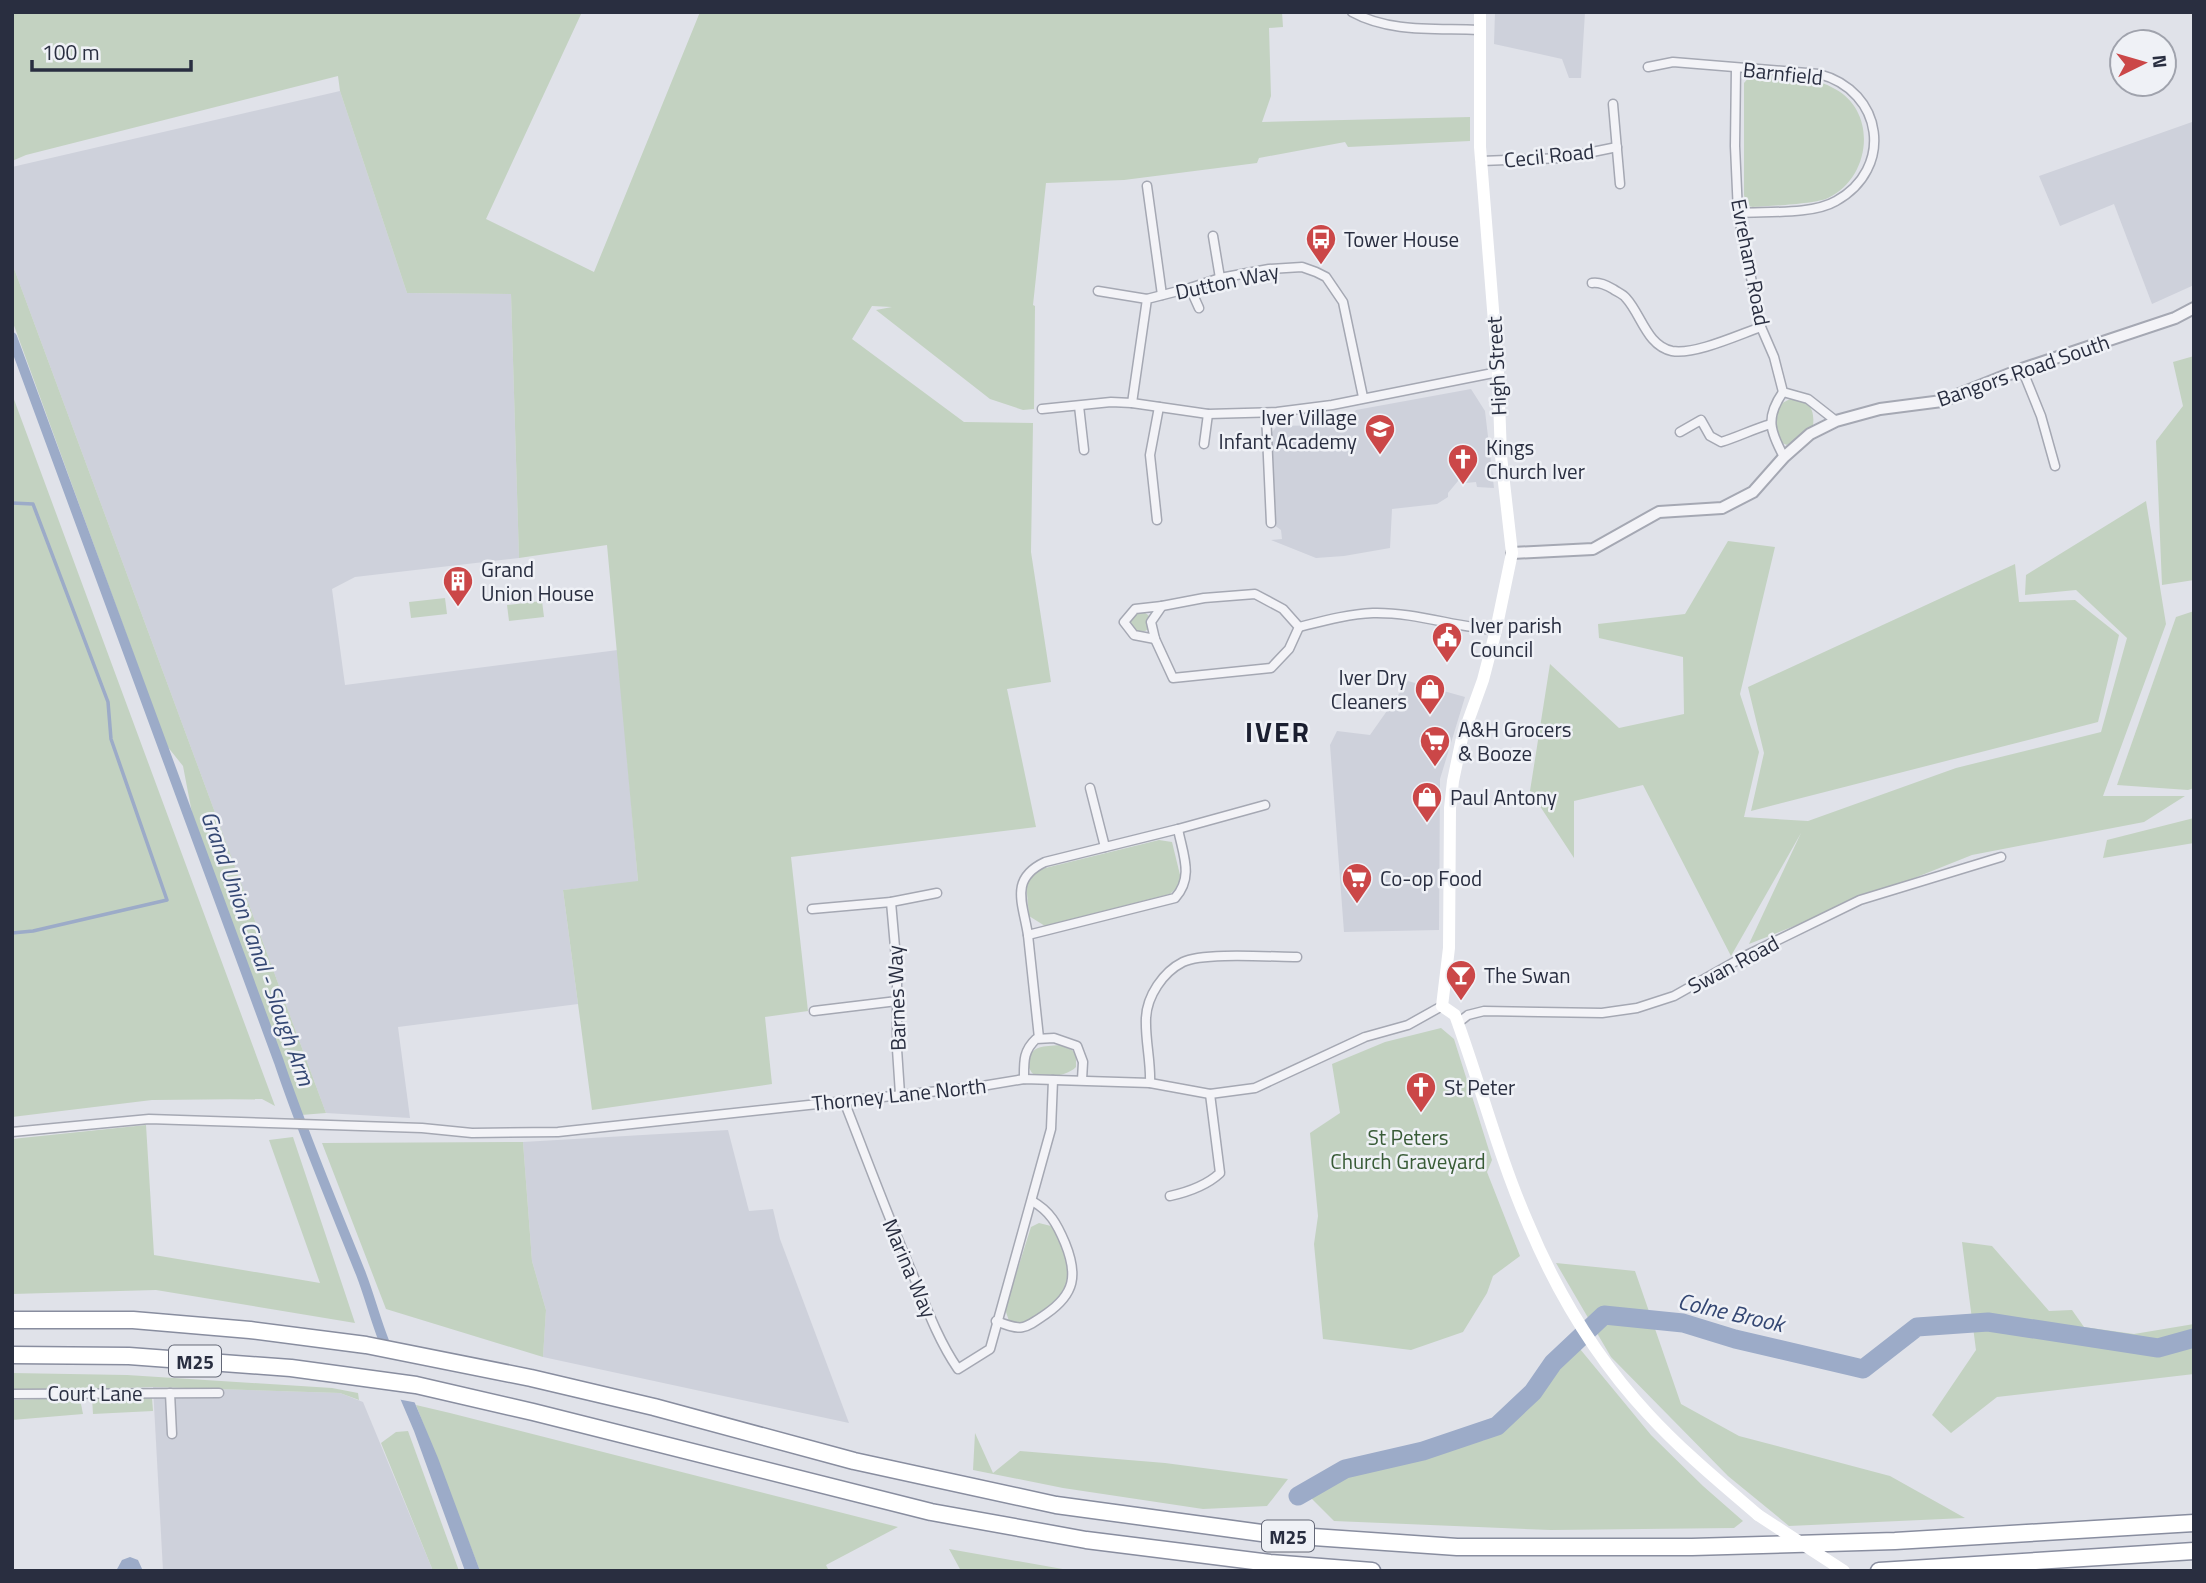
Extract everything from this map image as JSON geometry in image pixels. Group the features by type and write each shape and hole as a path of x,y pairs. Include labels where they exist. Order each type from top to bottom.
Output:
{"highway":[{"name":"M25","path":"12,1320 133,1320 250,1330 402,1351 654,1408 854,1461 1056,1505 1269,1534 1457,1547 1667,1548 1895,1541 2194,1523"},
{"name":"M25","path":"12,1355 129,1356 291,1368 416,1385 931,1512 1086,1540 1270,1563 1372,1571"},
{"path":"1879,1571 2194,1551"}],"main road":[{"name":"High Street","path":"1441,1006 1449,948 1450,808 1453,781 1462,737 1483,680 1496,630 1512,553 1501,456 1498,372 1481,161 1478,30 1480,12"},
{"path":"1441,1006 1455,1014 1526,1221 1570,1309 1597,1351 1648,1414 1693,1458 1758,1515 1844,1571"}],"street":[{"path":"1352,12 1362,18 1394,27 1478,30"},
{"name":"Barnfield","path":"1648,67 1672,62 1819,75 1839,81 1863,102 1873,128 1875,147 1871,161 1858,183 1834,202 1797,210 1738,213"},
{"name":"Evreham Road","path":"1736,68 1738,213 1762,327 1774,357 1783,392"},
{"path":"1613,104 1620,184"},
{"name":"Cecil Road","path":"1481,161 1563,158 1617,147"},
{"path":"1147,186 1162,295"},
{"path":"1213,236 1220,278"},
{"name":"Dutton Way","path":"1132,403 1147,299 1220,278 1269,269 1302,267 1326,277 1343,302 1363,397"},
{"path":"1592,283 1606,285 1628,299 1652,338 1668,351 1705,346 1762,327"},
{"path":"1190,288 1199,308"},
{"path":"1098,291 1147,299"},
{"name":"Bangors Road South","path":"1512,553 1593,549 1659,512 1722,508 1753,492 1784,457 1810,434 1836,421 1880,410 1942,401 2022,369 2175,318 2194,308"},
{"path":"2022,369 2041,416 2055,466"},
{"path":"1042,410 1132,403 1208,414 1266,412 1332,405 1498,372"},
{"path":"1784,457 1772,434 1770,418 1783,392 1808,399 1836,421"},
{"path":"1079,406 1084,450"},
{"path":"1157,520 1150,455 1159,407"},
{"path":"1266,412 1271,523"},
{"path":"1204,444 1208,414"},
{"path":"1680,432 1701,420 1710,436 1721,442 1771,424"},
{"path":"1154,639 1134,635 1124,622 1135,609 1204,598 1255,594 1283,609 1298,627"},
{"path":"1163,606 1151,622 1154,639 1173,678 1271,668 1289,649 1298,627"},
{"path":"1298,627 1334,618 1373,613 1432,618 1477,629 1496,630"},
{"path":"1090,788 1105,848"},
{"path":"1039,1038 1021,887 1024,876 1032,868 1045,862 1265,806"},
{"path":"1028,935 1175,898 1184,888 1187,873 1178,829"},
{"name":"Swan Road","path":"1458,1023 1468,1015 1485,1011 1602,1013 1637,1008 1674,996 1756,951 1860,900 2001,857"},
{"path":"812,909 891,902 937,893"},
{"name":"Barnes Way","path":"891,902 900,1094"},
{"path":"1150,1083 1146,1017 1156,985 1184,961 1214,957 1297,957"},
{"path":"814,1011 897,1001"},
{"name":"Thorney Lane North","path":"12,1132 149,1119 422,1128 472,1133 558,1132 976,1087 1024,1079 1150,1083 1210,1094 1255,1088 1365,1037 1408,1025 1441,1006"},
{"path":"1024,1079 1023,1058 1028,1045 1039,1038 1054,1038 1077,1046 1083,1062 1082,1080"},
{"path":"1032,1200 1048,1212 1060,1231 1071,1257 1073,1276 1058,1305 1026,1327 1016,1329 996,1321 1051,1129 1053,1080"},
{"path":"1170,1196 1194,1189 1220,1173 1210,1094"},
{"name":"Marina Way","path":"844,1101 926,1307 947,1353 958,1369 990,1349 996,1321"},
{"path":"170,1393 172,1434"},
{"name":"Court Lane","path":"12,1394 219,1393"}],"shaded area":[{"path":"1495,12 1585,12 1581,78 1569,78 1562,59 1494,44"},
{"path":"340,91 407,293 511,294 519,558 355,577 332,589 345,685 618,650 638,882 563,890 578,1004 398,1027 410,1118 326,1113 12,263 12,167"},
{"path":"2194,118 2194,285 2152,304 2114,204 2060,226 2039,176 2192,122"},
{"name":"Iver Village Infant Academy","path":"1471,389 1485,411 1494,488 1477,487 1476,482 1466,483 1463,476 1458,477 1448,497 1437,504 1392,509 1390,548 1316,558 1271,540 1282,539 1281,530 1274,525 1269,436 1277,426 1328,425 1349,419 1356,410"},
{"path":"1408,681 1465,697 1440,779 1439,930 1344,932 1330,745 1337,731 1370,735"},
{"path":"728,1130 749,1211 773,1209 780,1239 849,1423 543,1357 546,1310 532,1261 523,1142"},
{"path":"153,1387 340,1393 363,1402 433,1571 163,1571"}],"green space":[{"path":"12,12 582,12 486,219 594,272 700,12 1282,12 1283,27 1269,28 1271,96 1262,122 1470,117 1470,141 1348,147 1345,142 1259,158 1257,163 1124,180 1046,183 1033,305 1034,409 1023,410 990,399 876,310 892,307 872,306 852,339 964,422 1033,423 1031,552 1051,682 1007,689 1036,827 791,857 808,1011 765,1017 772,1084 592,1110 563,890 638,881 607,545 519,558 511,294 407,293 340,91 338,76 26,155 12,161"},
{"path":"1751,75 1815,81 1835,89 1849,99 1863,128 1864,145 1853,176 1842,189 1828,198 1813,202 1747,206 1744,195 1744,83"},
{"path":"12,263 326,1113 301,1115 192,813 183,766 167,746 12,320"},
{"path":"2194,356 2194,580 2162,585 2156,441 2183,406 2173,362"},
{"path":"12,394 275,1106 262,1099 152,1100 12,1117"},
{"path":"1791,399 1810,406 1813,426 1787,445 1777,441 1773,435 1774,423 1778,408"},
{"path":"2146,501 2166,624 2103,796 2185,796 2144,822 1972,855 1749,944 1801,833 1731,956 1643,785 1574,801 1574,858 1530,791 1550,664 1619,728 1684,714 1683,657 1599,638 1598,624 1685,614 1728,541 1775,547 1740,694 1759,752 1744,817 1808,821 1956,768 2101,732 2127,638 2076,590 2025,595 2026,575"},
{"path":"2015,564 2019,602 2075,600 2119,635 2098,722 1751,811 1764,753 1748,687"},
{"path":"445,598 447,614 411,618 409,602"},
{"path":"542,601 544,617 509,621 507,605"},
{"path":"2194,611 2194,788 2188,790 2117,785 2176,617"},
{"path":"1141,612 1148,615 1151,622 1148,629 1141,632 1134,629 1131,622 1134,615"},
{"path":"2194,818 2194,843 2103,858 2107,840"},
{"path":"1159,840 1172,842 1182,883 1170,894 1045,926 1029,916 1026,882 1033,871"},
{"name":"St Peters Church Graveyard","path":"1441,1028 1454,1039 1492,1160 1487,1172 1520,1256 1493,1276 1487,1293 1463,1332 1411,1350 1323,1339 1314,1244 1318,1216 1310,1133 1340,1113 1332,1064 1385,1042"},
{"path":"1060,1045 1072,1050 1076,1055 1076,1067 1073,1070 1042,1077 1032,1073 1027,1062 1032,1052 1039,1048"},
{"path":"146,1125 154,1255 320,1283 269,1140 293,1137 355,1323 156,1290 12,1294 12,1139"},
{"path":"523,1142 532,1261 546,1310 543,1357 386,1309 322,1143"},
{"path":"1039,1223 1055,1230 1065,1256 1068,1277 1060,1295 1035,1317 1025,1322 1009,1321 1005,1309 1031,1227"},
{"path":"1962,1242 1992,1246 2049,1311 2072,1310 2084,1327 2134,1334 2194,1324 2194,1374 1997,1397 1951,1433 1932,1415 1976,1350"},
{"path":"1556,1263 1635,1271 1681,1404 1739,1436 1890,1476 1965,1518 1789,1526 1728,1476 1611,1357"},
{"path":"1580,1349 1651,1435 1743,1521 1734,1528 1551,1530 1334,1521 1311,1498 1329,1480 1402,1458 1485,1440 1524,1412 1556,1367"},
{"path":"12,1373 127,1375 332,1388 358,1393 359,1400 340,1393 153,1387 12,1392"},
{"path":"71,1398 81,1404 83,1414 12,1420 12,1400"},
{"path":"92,1398 152,1398 153,1411 93,1414"},
{"path":"416,1405 898,1527 826,1565 829,1571 480,1571"},
{"path":"408,1431 459,1571 433,1571 381,1443 396,1432"},
{"path":"975,1433 993,1473 1020,1451 1165,1463 1288,1479 1267,1506 1203,1509 1063,1488 973,1470"},
{"path":"949,1549 1074,1571 961,1571"}],"water":[{"path":"379,1349 393,1351 438,1458 480,1571 465,1571 414,1431"},
{"path":"130,1557 138,1560 143,1571 116,1571 122,1560"}],"pier":[{"path":"395,1349 418,1403 397,1399 376,1350"}],"waterway":[{"name":"Grand Union Canal - Slough Arm","path":"12,337 298,1116 361,1274 388,1351"},
{"path":"12,503 33,504 108,702 111,739 167,900 33,931 12,933"},
{"name":"Colne Brook","path":"1298,1496 1345,1469 1423,1451 1497,1426 1533,1392 1553,1363 1604,1315 1683,1323 1735,1339 1863,1369 1917,1327 1988,1322 2158,1348 2194,1338"}],"place":[{"name":"Tower House","path":"1321,266"},
{"name":"Iver Village Infant Academy","path":"1380,456"},
{"name":"Kings Church Iver","path":"1463,486"},
{"name":"Grand Union House","path":"458,608"},
{"name":"Iver parish Council","path":"1447,664"},
{"name":"Iver Dry Cleaners","path":"1430,716"},
{"name":"A&H Grocers & Booze","path":"1435,768"},
{"name":"Paul Antony","path":"1427,824"},
{"name":"Co-op Food","path":"1357,905"},
{"name":"The Swan","path":"1461,1002"},
{"name":"St Peter","path":"1421,1114"}],"district":[{"name":"IVER","path":"1278,731"}]}
